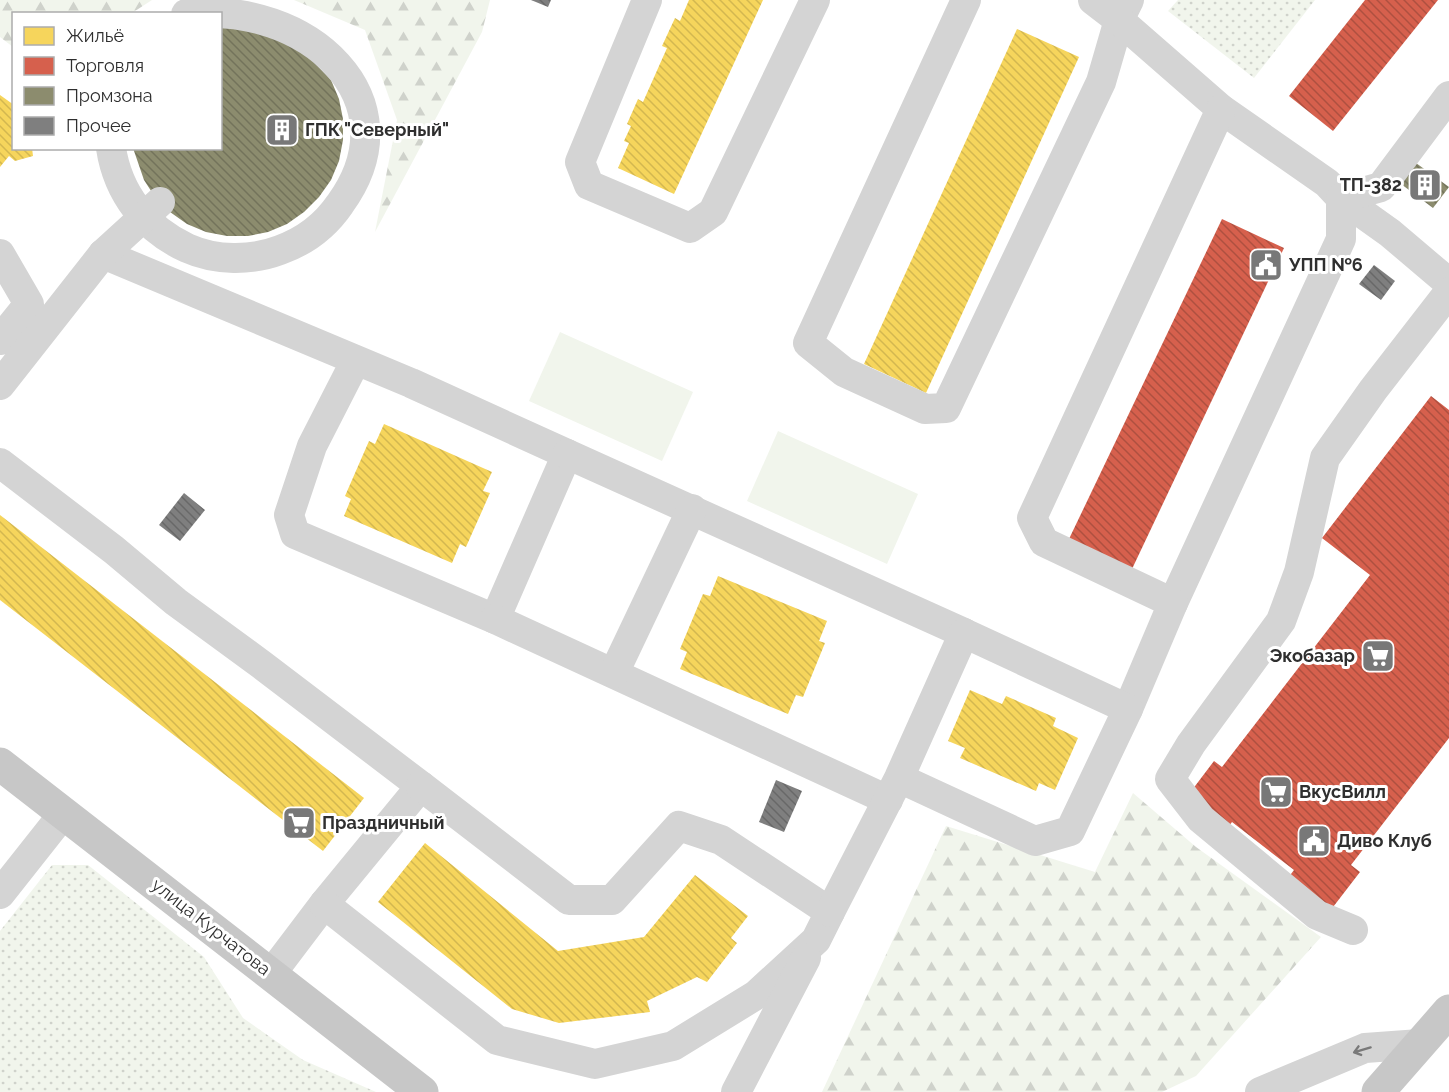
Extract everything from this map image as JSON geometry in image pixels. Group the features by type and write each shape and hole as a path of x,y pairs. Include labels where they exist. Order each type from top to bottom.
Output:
{"main road":[{"name":"улица Курчатова","path":"0,764 422,1092"},
{"path":"1378,1092 1449,1011"}],"lane":[{"path":"647,0 580,162 589,185 690,228 713,212 815,0"},
{"path":"966,0 808,343 844,372 925,409 946,408 1101,82 1124,10"},
{"path":"1093,0 1124,10 1221,109 1327,183 1341,198 1390,233 1449,283"},
{"path":"152,210 151,226 172,241 195,252 219,257 244,258 269,254 292,246 314,233 332,216 347,195 358,173 363,148 364,123 360,98 352,75 339,53 322,35 301,20 279,10 255,4 230,3 204,7 191,12"},
{"path":"1341,198 1381,187 1449,96"},
{"path":"1173,603 1044,542 1032,518 1221,109"},
{"path":"111,150 113,163 122,187 135,208 152,210"},
{"path":"356,360 312,446 289,515 295,534 495,619 614,673 893,789 1035,841 1070,831 1128,709 1173,603 1341,239 1341,198"},
{"path":"0,385 103,254 152,210"},
{"path":"0,254 29,303 2,335"},
{"path":"103,254 356,360 567,453 1128,709"},
{"path":"1353,930 1317,915 1201,819 1170,778 1191,744 1281,621 1299,572 1325,458 1373,390 1449,292"},
{"path":"495,619 567,453"},
{"path":"0,462 114,550 176,602 262,664 569,900 612,900 679,826 722,840 831,912"},
{"path":"614,673 692,509"},
{"path":"736,1092 893,789 964,633"},
{"path":"271,974 324,904 421,786"},
{"path":"0,894 64,813"},
{"path":"324,904 497,1040 595,1064 673,1046 756,995 816,940"},
{"path":"1260,1092 1365,1048 1420,1044"}],"green space":[{"path":"0,0 152,0 134,12 12,12 12,46 0,37"},
{"path":"294,0 490,0 482,32 375,232 397,120 365,30"},
{"path":"1178,0 1315,0 1254,78 1168,11"},
{"path":"560,332 693,392 662,461 529,401"},
{"path":"778,431 918,494 887,564 747,501"},
{"path":"1133,793 1196,847 1321,937 1196,1076 1162,1092 822,1092 946,826 1095,872"},
{"path":"52,865 88,865 204,957 243,1018 303,1060 376,1092 0,1092 0,931"}],"building: Жильё":[{"path":"689,0 763,0 674,194 618,168 629,143 624,141 631,126 627,124 638,99 643,102 667,48 662,46 675,18 680,21"},
{"path":"1017,29 1079,57 926,393 864,364"},
{"path":"0,95 12,104 12,150 32,150 33,156 15,161 9,156 0,167"},
{"path":"384,424 492,472 483,491 490,493 466,547 460,544 452,563 344,516 351,499 345,496 369,441 375,444"},
{"path":"0,515 364,798 323,851 0,600"},
{"path":"718,576 827,621 819,641 825,643 803,697 796,695 788,714 680,669 687,652 680,649 703,594 710,596"},
{"path":"970,690 1002,704 1006,696 1056,718 1053,726 1078,738 1055,790 1039,783 1036,791 960,758 965,748 948,741"},
{"path":"425,843 558,951 644,937 695,875 748,916 731,938 737,943 707,982 697,977 647,1001 650,1012 559,1023 512,1009 378,902"}],"building: Торговля":[{"path":"1365,0 1438,0 1333,131 1289,96"},
{"path":"1222,219 1284,248 1132,569 1069,539"},
{"name":"Экобазар","path":"1431,396 1449,410 1449,738 1351,865 1360,872 1330,911 1288,878 1294,870 1232,822 1226,830 1186,798 1214,761 1222,767 1370,575 1322,538"}],"building: Промзона":[{"name":"ГПК \"Северный\"","path":"222,25 288,36 331,80 339,99 343,119 343,140 339,161 331,180 319,197 287,224 268,232 248,236 227,236 206,232 187,224 170,212 155,197 144,180 134,150 222,150"},
{"name":"ТП-382","path":"1416,163 1449,187 1433,208 1401,184"}],"building: Прочее":[{"path":"531,0 551,0 548,7"},
{"path":"1374,265 1395,281 1381,300 1359,284"},
{"path":"184,493 205,510 180,541 159,525"},
{"path":"776,780 802,791 784,832 759,822"}],"place":[{"name":"ГПК \"Северный\"","path":"282,130"},
{"name":"ТП-382","path":"1425,185"},
{"name":"УПП №6","path":"1266,265"},
{"name":"Экобазар","path":"1378,656"},
{"name":"ВкусВилл","path":"1276,792"},
{"name":"Праздничный","path":"299,823"},
{"name":"Диво Клуб","path":"1314,841"}]}
